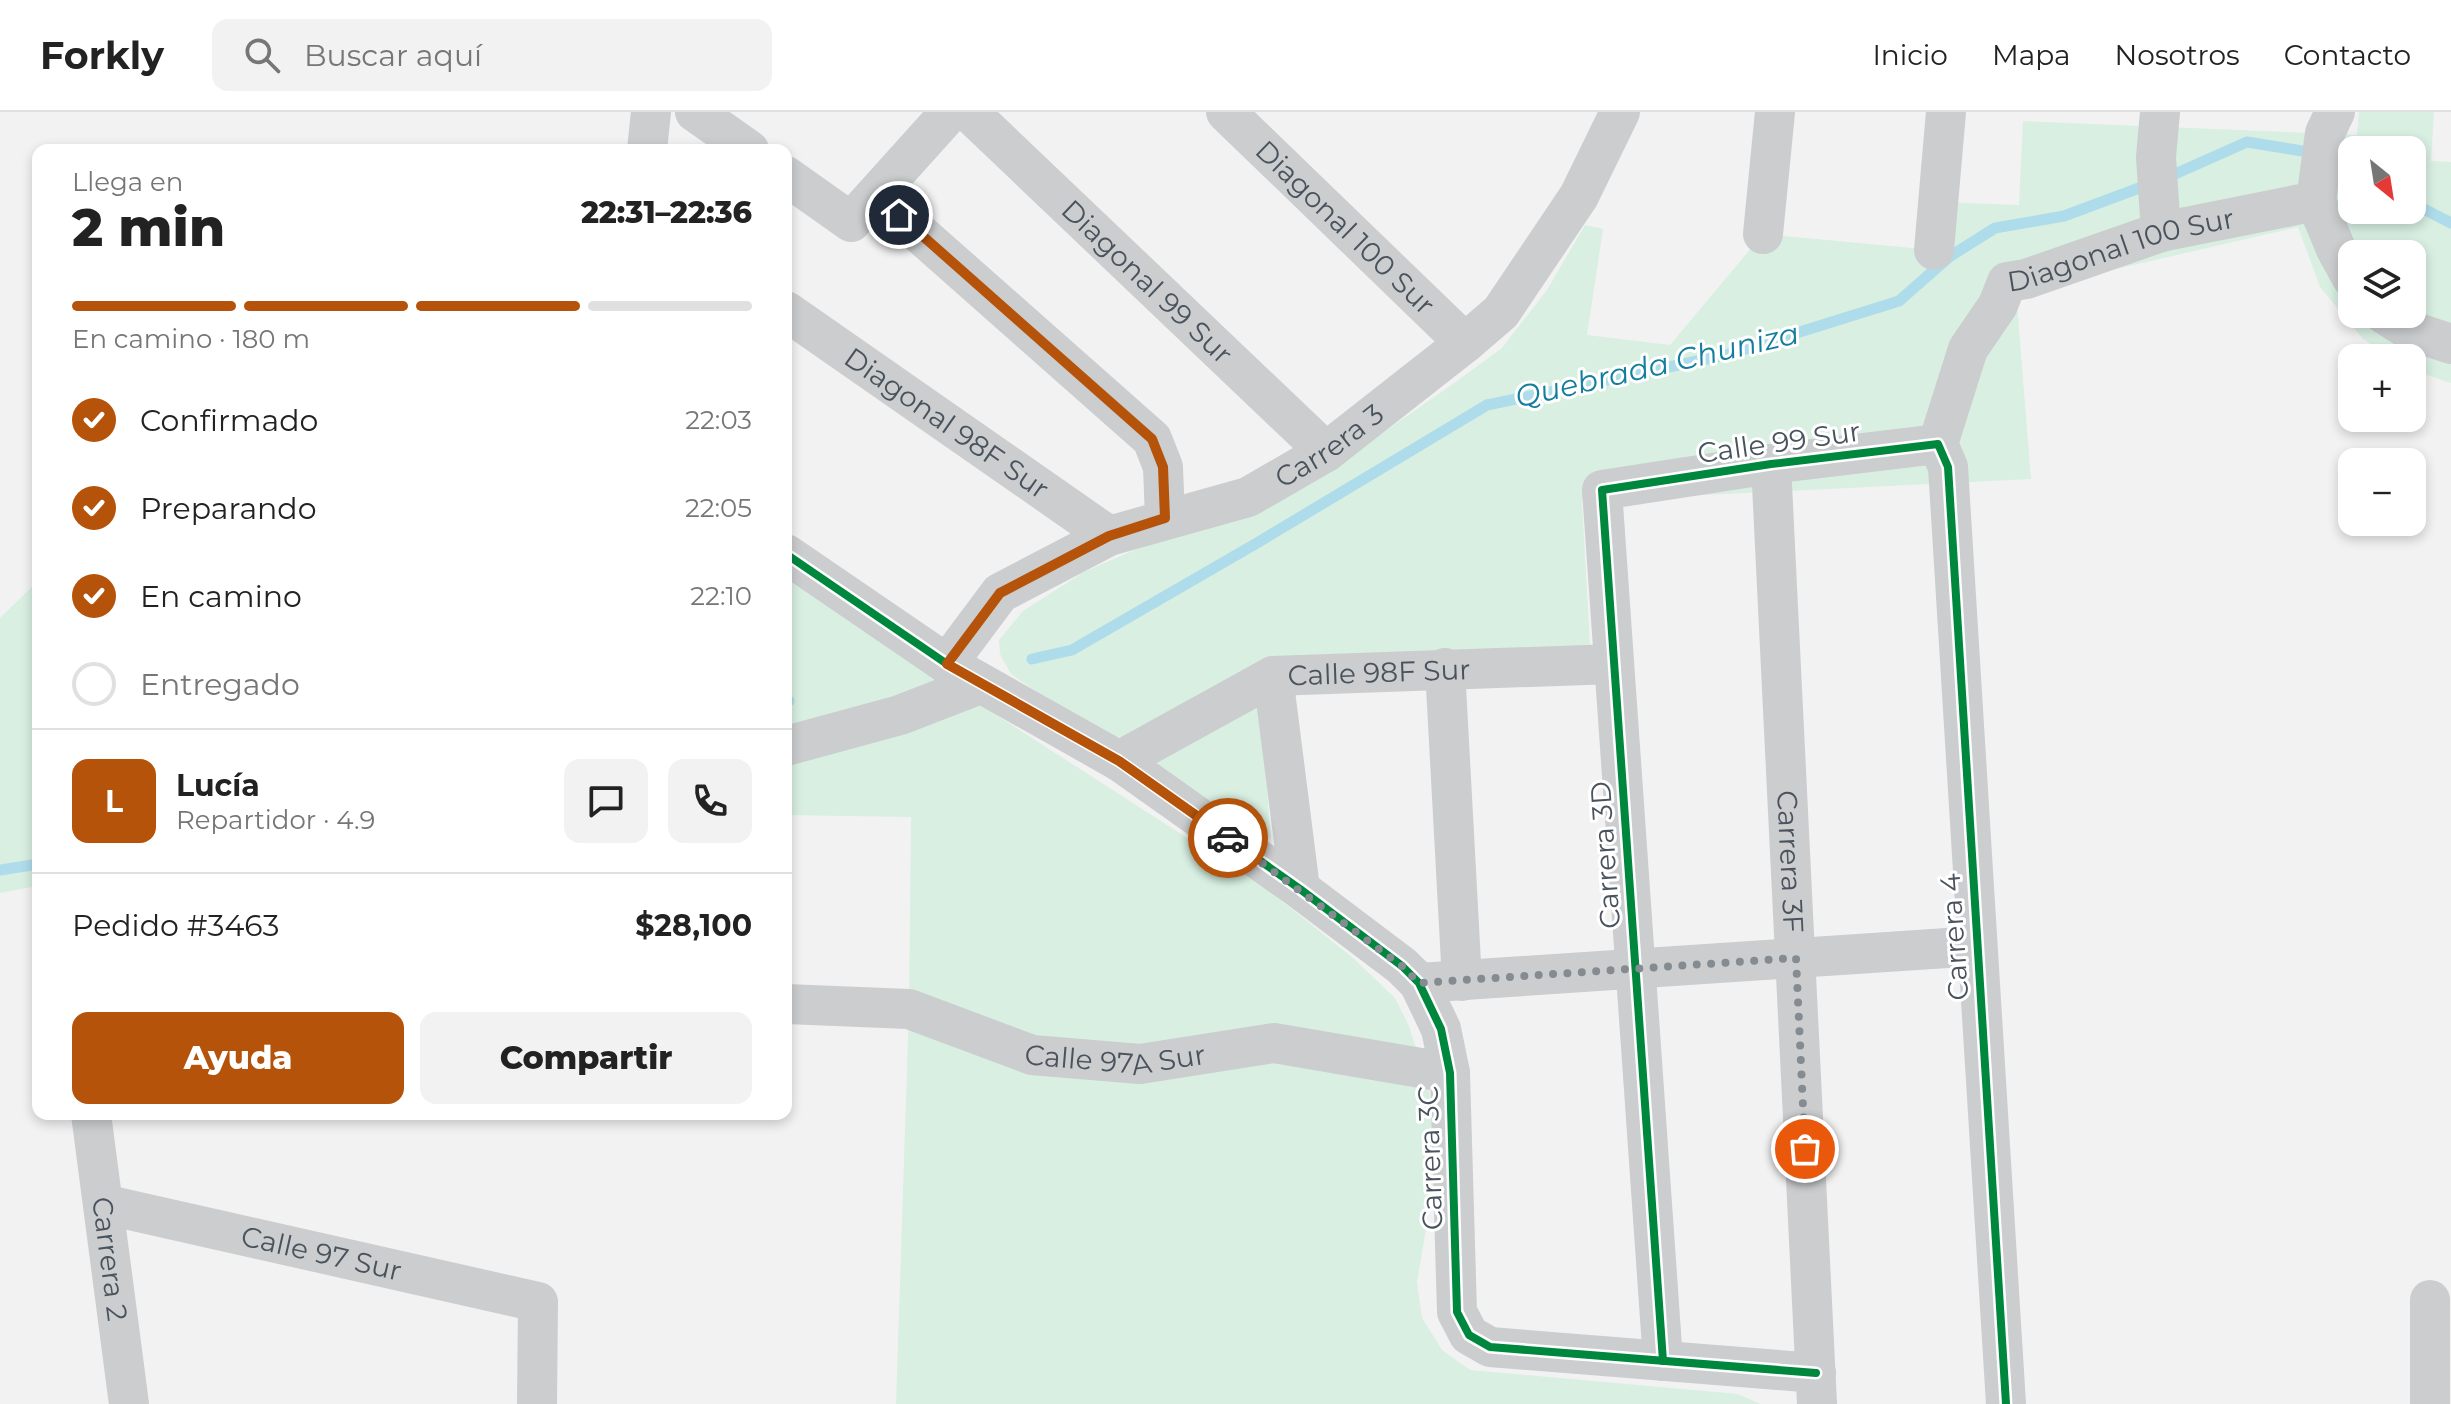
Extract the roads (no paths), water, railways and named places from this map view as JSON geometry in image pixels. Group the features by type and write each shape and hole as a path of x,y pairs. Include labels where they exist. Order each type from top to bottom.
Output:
{"street":[{"path":"648,144 651,112"},
{"path":"695,112 740,144"},
{"path":"864,209 950,112"},
{"name":"Diagonal 99 Sur","path":"969,112 1326,452"},
{"name":"Diagonal 100 Sur","path":"1226,112 1465,343"},
{"name":"Carrera 3","path":"963,674 1000,593 1109,536 1248,497 1326,452 1465,343 1501,312 1553,235 1579,196 1620,112"},
{"path":"1763,234 1775,112"},
{"path":"1934,250 1946,112"},
{"path":"2160,112 2156,157 2160,221"},
{"path":"2330,122 2317,192 2338,253"},
{"path":"792,179 864,209 1152,439 1163,467 1165,518"},
{"name":"Diagonal 100 Sur","path":"1943,455 1968,349 1998,305 2007,282 2026,279 2160,221 2317,192"},
{"name":"Diagonal 98F Sur","path":"792,315 1109,536"},
{"path":"2406,328 2451,344"},
{"name":"Calle 99 Sur","path":"1602,490 1771,464 1943,455"},
{"name":"Carrera 4","path":"1943,455 2006,1404"},
{"name":"Carrera 3F","path":"1771,464 1817,1388"},
{"name":"Carrera 3D","path":"1602,490 1663,1361"},
{"path":"792,558 963,674 1119,761 1300,889 1402,966 1419,983 1977,946"},
{"name":"Calle 98F Sur","path":"1119,761 1273,676 1614,664"},
{"path":"1445,668 1462,981"},
{"path":"792,744 900,715 963,674"},
{"path":"1273,676 1300,889"},
{"name":"Carrera 3C","path":"1419,983 1441,1029 1450,1073 1457,1312 1469,1335 1490,1347 1663,1361"},
{"name":"Calle 97A Sur","path":"792,1004 909,1009 1032,1055 1140,1064 1274,1043 1450,1073"},
{"name":"Carrera 2","path":"92,1120 129,1404"},
{"name":"Calle 97 Sur","path":"103,1204 538,1302 537,1404"},
{"path":"2430,1300 2430,1404"},
{"path":"1663,1361 1817,1388"}],"waterway":[{"name":"Quebrada Chuniza","path":"2166,178 2247,142 2338,157"},
{"name":"Quebrada Chuniza","path":"1032,659 1072,650 1487,405 1726,355 1899,301 1949,257 1995,228 2064,216 2150,184"},
{"name":"Quebrada Chuniza","path":"2426,210 2451,223"},
{"name":"Quebrada Chuniza","path":"0,870 32,865"}]}
